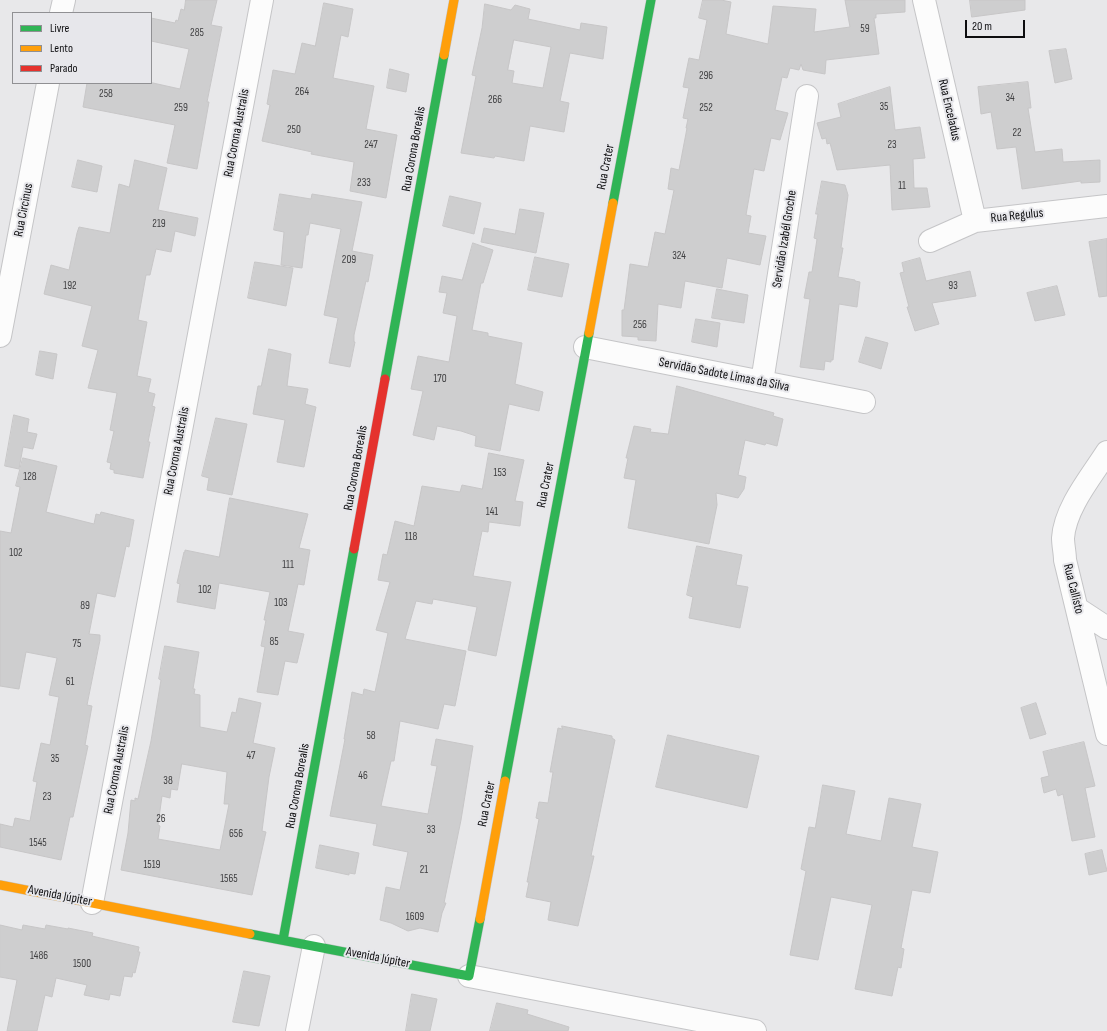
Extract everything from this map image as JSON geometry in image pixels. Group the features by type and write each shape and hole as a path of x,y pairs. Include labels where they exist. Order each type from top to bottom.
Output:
{"street":[{"path":"61,12 64,0"},
{"name":"Rua Corona Australis","path":"92,903 262,0"},
{"name":"Rua Corona Borealis","path":"283,940 454,0"},
{"name":"Rua Crater","path":"469,976 585,347 651,0"},
{"name":"Rua Enceladus","path":"924,0 975,221"},
{"name":"Rua Circinus","path":"0,336 48,84"},
{"name":"Servidão Izabél Groche","path":"762,382 807,96"},
{"name":"Rua Regulus","path":"930,241 975,221 1107,206"},
{"name":"Servidão Sadote Limas da Silva","path":"585,347 864,402"},
{"name":"Rua Callisto","path":"1107,452 1075,503 1066,522 1063,538 1065,560 1107,734"},
{"path":"1078,609 1107,628"},
{"name":"Avenida Júpiter","path":"0,885 755,1031"},
{"path":"297,1031 314,946"}],"building":[{"path":"186,0 217,0 211,25 222,27 207,102 209,102 197,169 167,163 175,125 83,107 87,84 153,83 180,89 189,49 152,41 152,18 175,23 176,20 178,21 181,9 184,10"},
{"path":"703,0 721,0 731,2 726,34 768,44 773,6 816,9 814,32 850,27 845,0 905,0 905,12 876,14 876,18 874,18 879,54 826,60 825,74 803,70 801,64 799,70 790,68 787,78 782,77 775,110 788,113 780,140 771,138 764,171 754,169 746,215 751,216 748,233 766,236 760,265 727,258 722,288 685,281 681,308 658,304 656,341 638,340 638,337 622,336 622,310 624,310 630,264 648,267 655,232 665,234 674,190 668,189 671,168 679,170 687,128 688,119 683,118 689,88 683,87 689,58 699,60 707,20 699,18"},
{"path":"970,0 1025,0 1025,10 972,17"},
{"path":"324,3 353,9 348,37 341,35 333,78 374,86 366,129 397,135 386,198 350,191 354,162 311,154 312,152 262,141 270,105 267,104 273,70 295,74 302,43 315,46"},
{"path":"485,4 511,10 515,5 530,9 528,19 580,30 581,23 607,27 603,59 570,53 560,101 569,103 564,132 530,126 524,161 495,156 494,158 461,153 476,76 472,75 482,28","holes":["514,40 551,47 543,88 512,83 514,71 508,70"]},
{"path":"1066,49 1072,79 1055,83 1049,51"},
{"path":"390,69 409,74 406,92 387,88"},
{"path":"1028,82 1031,108 1028,108 1035,152 1062,149 1063,162 1100,160 1100,182 1081,183 1081,181 1022,189 1016,147 997,149 991,112 981,114 978,87"},
{"path":"890,87 895,130 920,127 925,158 913,159 914,188 927,188 930,207 892,210 890,165 837,170 830,143 827,144 826,138 822,139 817,123 841,117 838,104"},
{"path":"78,160 102,166 97,192 72,187"},
{"path":"135,160 167,168 158,210 198,218 195,236 175,231 171,252 156,249 150,275 146,275 138,320 147,322 137,376 151,379 148,392 155,394 152,406 155,407 143,478 114,473 114,470 110,469 111,463 107,462 114,431 110,430 117,393 88,388 98,350 82,346 92,306 44,294 51,265 69,270 79,227 110,233 119,184 129,187"},
{"path":"822,181 845,185 848,195 841,248 843,248 838,277 860,282 857,307 839,304 833,360 831,360 831,362 825,361 824,370 800,367 810,299 804,298 809,272 812,272 817,239 814,238 818,214 816,214"},
{"path":"280,194 311,199 312,194 362,202 352,251 373,255 368,282 366,281 354,335 355,342 350,367 329,363 338,318 324,315 341,229 310,223 308,235 306,235 302,268 281,265 284,232 274,230"},
{"path":"450,196 481,203 474,234 443,226"},
{"path":"520,209 544,213 536,253 481,242 484,228 515,234"},
{"path":"1107,239 1107,296 1099,297 1089,242"},
{"path":"473,243 493,250 483,283 481,283 472,330 488,333 488,336 522,343 515,384 543,392 539,411 509,404 500,451 475,446 476,436 437,426 434,440 413,435 423,391 411,389 418,356 449,362 457,316 443,313 447,293 439,292 442,276 462,280"},
{"path":"535,257 569,264 562,297 528,290"},
{"path":"920,258 926,281 970,271 976,296 932,303 939,324 915,331 907,307 909,307 900,273 904,272 902,263"},
{"path":"255,262 293,268 286,306 248,298"},
{"path":"1057,286 1065,315 1035,321 1027,293"},
{"path":"717,289 748,295 744,323 712,318"},
{"path":"696,319 720,323 717,347 692,342"},
{"path":"866,337 888,343 881,369 859,362"},
{"path":"269,349 291,354 287,386 308,389 305,404 316,407 304,467 277,462 285,420 253,414 258,386 261,386"},
{"path":"40,351 57,354 53,379 36,375"},
{"path":"677,386 774,413 773,416 783,419 777,446 766,443 765,445 745,440 738,475 746,477 744,489 738,498 716,493 717,505 709,544 628,528 636,480 624,478 628,458 626,458 634,426 651,429 650,432 668,434"},
{"path":"14,415 29,419 27,432 37,434 33,449 23,447 19,469 5,466"},
{"path":"216,418 247,424 232,495 207,490 209,478 202,476"},
{"path":"489,453 524,460 515,501 523,502 520,526 489,522 488,532 482,531 473,576 511,582 496,656 468,650 477,607 433,599 432,604 416,601 405,639 466,651 455,706 444,704 438,729 400,721 394,761 391,761 381,806 428,814 437,766 431,765 436,739 473,746 461,820 444,903 446,903 438,932 420,928 408,931 391,923 380,920 386,887 400,890 408,852 373,845 377,824 330,816 345,739 352,692 363,695 364,689 375,692 388,633 376,630 390,582 378,580 383,554 387,555 395,521 414,526 422,486 460,492 462,485 482,489"},
{"path":"23,458 57,466 46,512 94,524 96,514 100,515 101,512 134,520 129,547 126,546 115,597 97,593 89,634 100,635 100,640 87,705 92,706 85,745 88,746 73,817 70,817 61,860 0,847 0,824 13,827 15,818 30,821 37,782 33,781 41,743 50,745 59,697 49,695 57,658 26,652 19,689 0,686 0,531 11,533 20,487 16,486"},
{"path":"230,498 308,514 299,548 310,550 304,585 298,584 288,631 304,634 297,663 285,661 278,695 257,692 265,647 261,646 266,620 264,620 270,592 219,583 215,609 177,602 180,584 177,583 185,550 219,557"},
{"path":"697,546 742,555 736,585 748,587 740,628 689,618 693,597 687,595"},
{"path":"165,646 199,652 193,689 195,689 194,694 200,695 200,727 227,732 232,712 236,713 239,698 261,703 253,743 275,748 269,777 262,831 266,832 252,895 121,870 128,833 131,800 135,801 135,798 138,799 151,741 161,680 159,679","holes":["182,764 227,772 224,804 229,804 220,850 158,839 160,826 158,825 162,796 170,798 171,789 177,790"]},
{"path":"1036,703 1046,734 1030,739 1021,708"},
{"path":"562,726 612,736 615,740 591,856 594,856 578,926 548,920 551,902 526,897 529,882 527,882 539,819 536,818 539,802 548,803 553,772 550,772 558,728 562,729"},
{"path":"668,735 759,756 747,808 656,787"},
{"path":"1084,742 1095,786 1085,788 1095,837 1072,841 1063,794 1058,796 1056,789 1044,793 1041,778 1049,776 1043,752"},
{"path":"823,785 855,791 846,834 881,841 889,798 921,804 912,847 938,852 930,893 912,890 901,948 904,949 901,968 898,967 892,996 855,989 872,905 831,897 818,960 790,955 806,871 801,869 809,827 815,828"},
{"path":"320,845 359,853 355,874 349,873 349,875 316,868"},
{"path":"1102,850 1107,871 1089,875 1085,854"},
{"path":"0,925 22,930 23,925 45,929 46,925 68,928 93,933 92,936 139,947 138,952 140,952 135,973 133,972 132,977 124,976 120,996 110,994 109,1000 84,995 87,985 56,978 52,997 45,995 37,1031 7,1031 17,980 0,977"},
{"path":"244,971 270,976 259,1026 233,1022"},
{"path":"412,994 437,999 430,1031 406,1031"},
{"path":"497,1003 528,1010 527,1014 569,1027 568,1031 490,1031"}],"traffic: fast":[{"path":"613,203 651,0"},
{"path":"385,379 444,55"},
{"path":"505,781 589,333"},
{"path":"283,940 354,549"},
{"path":"250,934 469,976 480,919"}],"traffic: slow":[{"path":"444,55 454,0"},
{"path":"589,333 613,203"},
{"path":"480,919 505,781"},
{"path":"0,885 250,934"}],"traffic: jam":[{"path":"354,549 385,379"}]}
